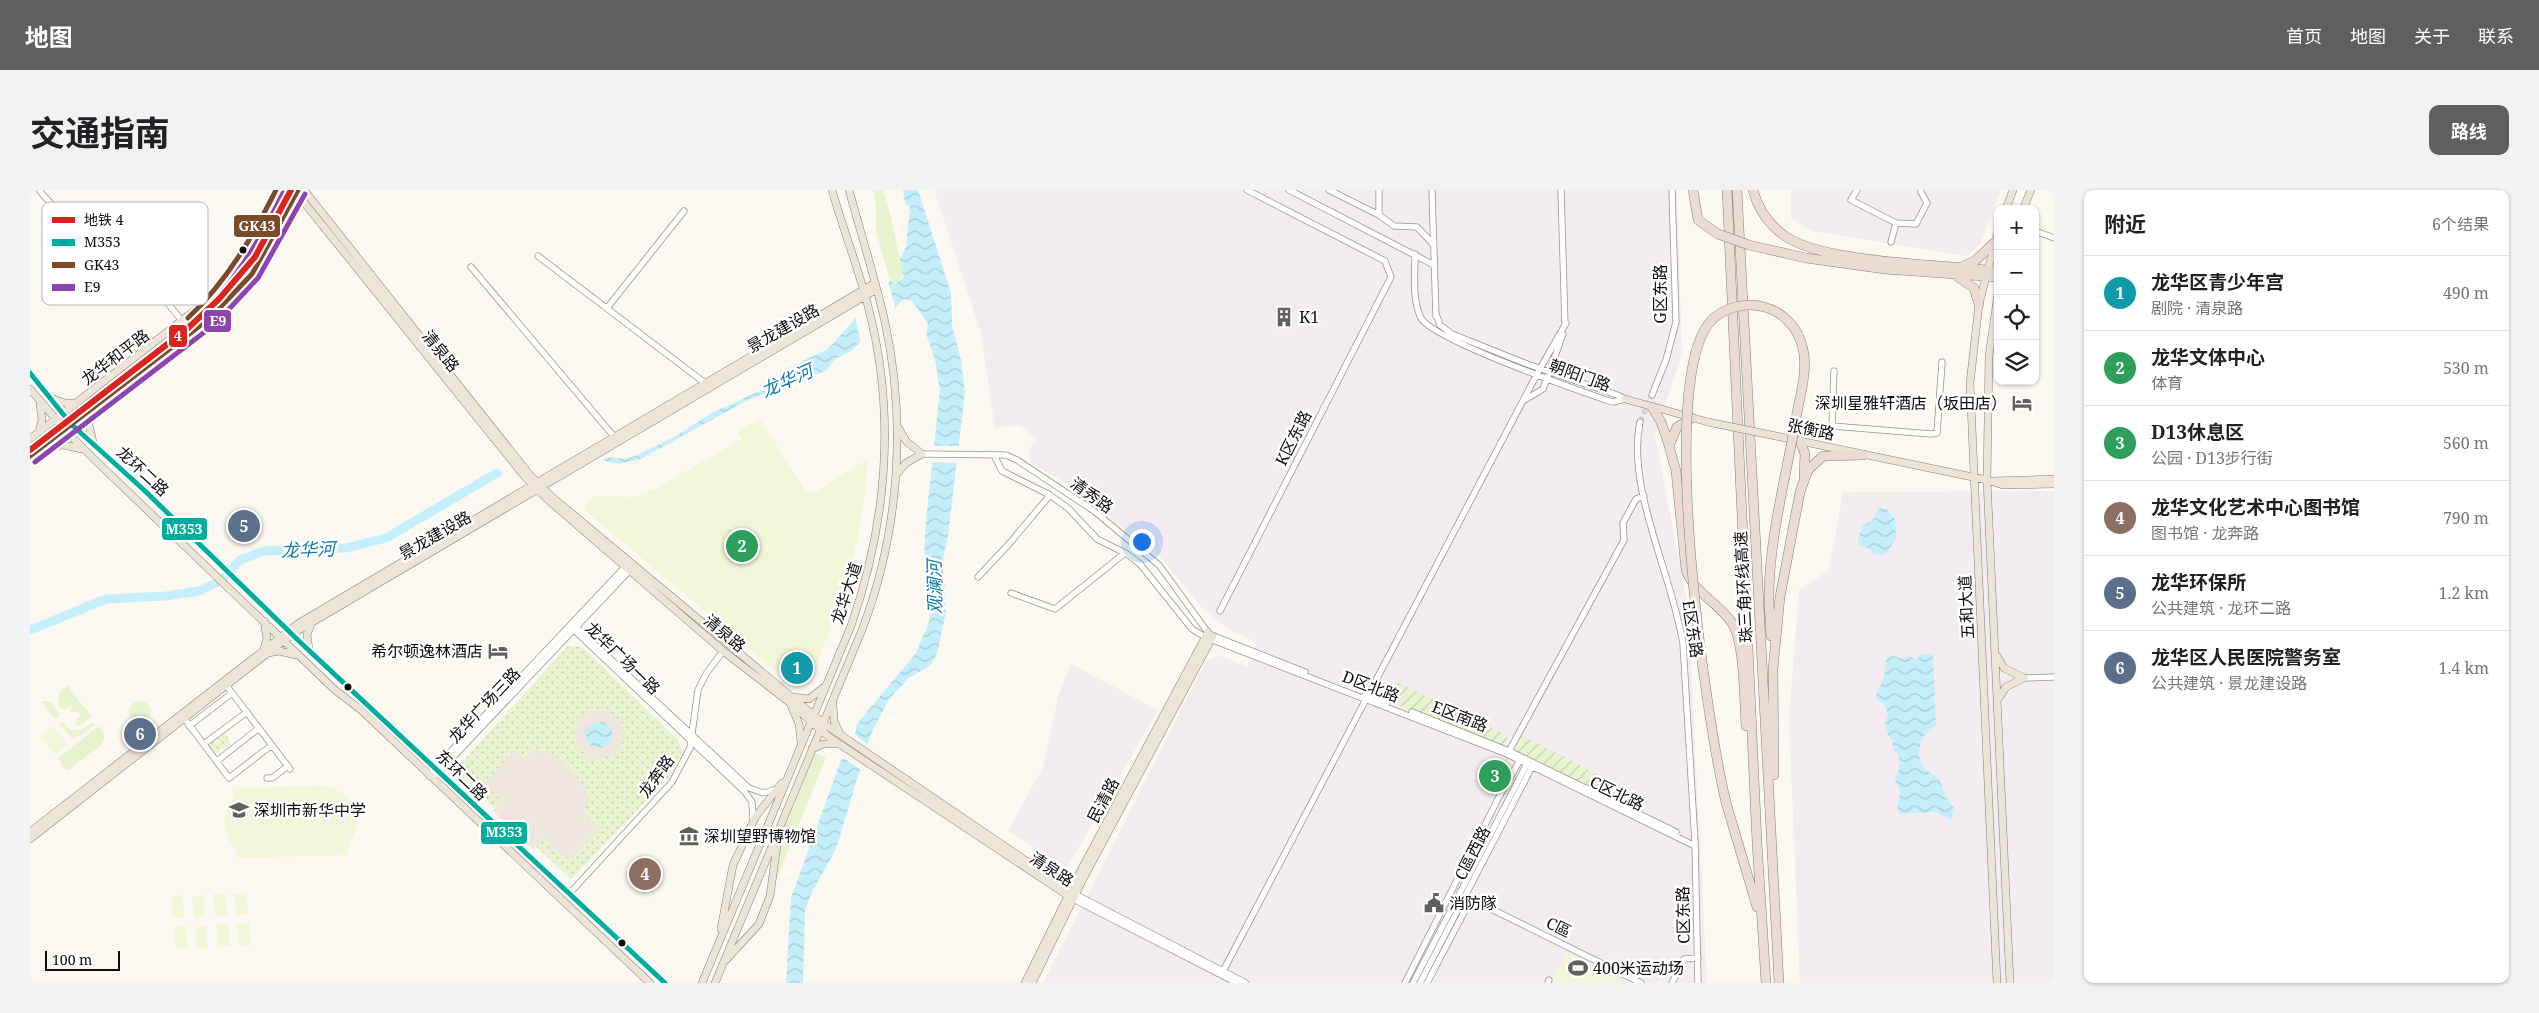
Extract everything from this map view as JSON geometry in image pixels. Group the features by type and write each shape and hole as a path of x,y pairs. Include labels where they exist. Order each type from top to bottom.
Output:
{"highway":[{"path":"1693,190 1698,220 1718,234 1749,244 1778,252 1994,275"},
{"name":"珠三角环线高速","path":"1727,190 1757,843 1766,983"},
{"name":"珠三角环线高速","path":"1737,190 1779,983"},
{"path":"1752,190 1769,222 1792,240 1871,263"},
{"path":"1951,271 1975,261 1994,243"},
{"path":"1951,271 1968,283 1977,295 1979,304"},
{"path":"1763,933 1728,806 1712,737 1688,523 1686,446 1694,359 1701,335 1715,317 1727,310 1751,305 1774,310 1786,319 1796,330 1804,351 1802,383 1772,551 1769,603 1773,669 1777,918"},
{"path":"1652,406 1661,422 1676,471 1686,570 1690,579 1730,620 1738,639 1757,843"},
{"path":"1669,446 1677,427 1692,418"},
{"path":"1773,669 1780,596 1804,479 1805,454 1800,441"},
{"path":"1804,479 1813,464 1823,456 1863,455"}],"main road":[{"name":"龙华和平路","path":"208,298 237,264 276,190"},
{"name":"龙华大道","path":"701,981 812,718 863,588 880,518 884,434 876,344 868,305 832,190"},
{"name":"龙华大道","path":"714,983 862,630 878,586 892,518 896,476 897,426 888,339 877,289 849,190"},
{"path":"2007,205 2013,190"},
{"path":"2025,205 2031,190"},
{"name":"龙华和平路","path":"30,456 210,318 236,293 262,258 298,191"},
{"name":"清泉路","path":"298,191 537,486 723,651 790,699"},
{"name":"五和大道","path":"1994,243 1979,304 1970,383 1997,983"},
{"name":"景龙建设路","path":"616,439 705,384 864,293 877,289"},
{"name":"景龙建设路","path":"30,839 291,632 864,293"},
{"name":"五和大道","path":"1998,295 1989,356 1989,481 2010,983"},
{"name":"龙华和平路","path":"30,440 183,322 202,305"},
{"name":"龙环二路","path":"30,373 71,424 242,584"},
{"name":"龙环二路","path":"30,389 55,420 83,449 235,592"},
{"path":"48,396 58,402 77,403"},
{"name":"张衡路","path":"1625,399 1708,422 2003,485 2054,484"},
{"path":"38,433 42,420 39,401"},
{"path":"92,408 88,425 94,445"},
{"path":"896,476 906,463 922,454 906,442 897,426"},
{"path":"40,448 64,445 83,449"},
{"name":"张衡路","path":"1989,481 2054,479"},
{"name":"景龙建设路","path":"291,632 312,623 525,498 537,486"},
{"name":"清泉路","path":"537,486 821,726 1072,895"},
{"name":"东环二路","path":"242,584 437,771 665,983"},
{"name":"东环二路","path":"235,592 302,658 360,709 650,983"},
{"path":"262,618 267,638 266,651 286,652 302,658"},
{"path":"309,650 307,635 312,623"},
{"name":"民清路","path":"1025,983 1209,636"},
{"name":"景龙建设路","path":"30,832 266,651"},
{"path":"1996,655 2004,668 2024,678"},
{"path":"1998,700 2006,687 2024,678"},
{"path":"801,744 799,724 790,699 809,699 825,686"},
{"path":"810,751 823,744 842,741 834,722 833,700"},
{"path":"719,942 730,873 753,821 787,776"},
{"path":"722,964 759,924 770,896 779,828"},
{"path":"1992,860 2004,860"},
{"name":"民清路","path":"1032,983 1072,895"}],"street":[{"path":"39,190 49,202"},
{"name":"K区东路","path":"1220,611 1391,277 1385,261 1247,190"},
{"path":"1289,190 1434,265"},
{"path":"1329,190 1394,226 1417,227 1433,244"},
{"path":"1379,190 1379,216"},
{"path":"1432,190 1437,333"},
{"path":"1523,400 1541,392 1548,379 1566,323 1561,190"},
{"name":"G区东路","path":"1652,394 1666,360 1676,322 1672,190"},
{"path":"1856,190 1851,200 1896,223 1916,224 1927,203 1920,191"},
{"path":"607,308 684,212"},
{"path":"1892,242 1896,223"},
{"path":"2039,232 2054,238"},
{"name":"朝阳门路","path":"1415,254 1417,309 1425,324 1437,333 1538,372 1550,372 1625,399"},
{"path":"538,256 705,384"},
{"path":"471,267 616,439"},
{"path":"170,305 183,322"},
{"name":"朝阳门路","path":"1436,314 1440,325 1452,334 1538,372 1548,379 1613,402 1625,399"},
{"path":"1222,973 1523,400 1566,323"},
{"path":"1834,371 1832,426 1931,434 1937,433 1942,362"},
{"name":"E区东路","path":"1640,422 1636,440 1644,496 1679,614 1684,644 1695,844"},
{"name":"清秀路","path":"922,454 1006,455 1017,460 1094,511 1160,565 1209,636"},
{"path":"994,455 1002,471 1050,495 1070,508 1098,539 1125,553 1146,570 1192,628 1209,636"},
{"path":"978,577 1009,544 1050,495"},
{"path":"1413,983 1530,763 1520,760 1508,752 1624,540 1624,523 1636,500 1644,496"},
{"path":"1011,593 1055,609 1125,553"},
{"name":"龙华广场三路","path":"430,777 628,568"},
{"name":"龙华广场一路","path":"574,627 750,788 763,792 777,789"},
{"name":"龙华广场一路","path":"574,627 691,743 750,798 754,808 753,821"},
{"name":"D区北路","path":"1209,636 1367,697"},
{"name":"龙奔路","path":"569,894 669,787 691,743 698,690 706,674 723,651"},
{"path":"2024,678 2054,678"},
{"path":"226,685 289,767 272,778 267,778"},
{"path":"189,726 232,693"},
{"name":"E区南路","path":"1367,697 1508,752 1530,763"},
{"path":"204,744 246,712"},
{"path":"184,718 229,778 272,745"},
{"path":"216,761 259,728"},
{"path":"1405,983 1520,760"},
{"name":"C区北路","path":"1530,763 1695,844"},
{"name":"C區西路","path":"1420,983 1468,897 1530,763"},
{"name":"C区东路","path":"1695,844 1698,983"},
{"name":"清泉路","path":"1072,895 1222,973 1246,983"},
{"path":"1427,983 1468,897"},
{"name":"C區","path":"1468,897 1641,983"},
{"path":"1672,983 1684,959 1698,958"},
{"name":"清泉路","path":"1222,973 1236,983"}],"shaded area":[{"path":"934,190 1677,190 1682,354 1655,436 1688,606 1707,983 1043,983 1206,661 1219,655 1247,667 1256,642 1233,632 1204,610 1162,559 1065,483 1032,463 1029,449 1037,440 1020,425 995,428 981,333"},
{"path":"1791,190 2001,190 1981,243 1967,256 1811,231 1791,218"},
{"path":"2054,491 2054,983 1800,983 1789,719 1799,590 1829,570 1843,492"},
{"path":"1071,664 1158,710 1067,868 1008,831 1043,767 1059,693"},
{"path":"594,707 595,711 606,712 609,709 618,721 621,719 623,722 621,725 626,740 622,740 619,747 622,749 620,752 617,750 615,752 618,754 615,757 612,754 604,758 591,758 589,760 584,758 587,755 579,748 576,751 574,746 578,722 575,720 578,717 580,719 583,712 585,715 592,712 591,708","holes":["595,722 606,746 597,748 587,727"]},
{"path":"534,748 557,757 574,772 584,787 590,802 583,812 600,829 572,858 563,857 553,848 549,852 547,841 543,838 533,849 493,811 498,806 498,797 484,784 514,750 524,758"}],"green space":[{"path":"873,190 883,190 892,222 904,275 895,284 890,280 876,232 876,206"},
{"path":"760,419 806,491 813,493 868,459 856,546 841,598 810,680 793,685 584,510 594,496 634,497 655,489 742,439 737,432"},
{"path":"568,646 582,647 678,740 682,752 670,776 571,879 454,771"},
{"path":"1397,682 1508,736 1503,747 1391,702 1388,697 1390,689"},
{"path":"68,685 69,689 92,716 79,726 74,725 77,722 75,720 81,715 77,711 70,713 71,706 64,709 58,706 60,691"},
{"path":"41,701 50,701 60,715 55,719"},
{"path":"140,701 148,704 151,712 148,720 140,723 132,720 129,712 132,704"},
{"path":"62,722 73,730 85,728 93,722 95,725 80,736 72,738 59,724"},
{"path":"53,726 68,744 55,754 40,736"},
{"path":"99,726 105,736 101,745 69,770 65,770 58,758"},
{"path":"221,732 225,732 231,744 215,754 207,745"},
{"path":"1522,735 1632,792 1625,806 1516,750"},
{"path":"815,753 826,757 776,880 783,831"},
{"path":"1494,760 1512,768 1499,792 1482,783"},
{"path":"330,787 344,794 354,806 357,822 356,830 347,855 237,858 236,850 226,834 224,822 226,811 237,795 233,795 233,788"},
{"path":"225,893 227,915 215,916 213,894"},
{"path":"246,893 248,914 236,915 234,894"},
{"path":"183,895 184,917 173,918 171,896"},
{"path":"204,895 205,916 194,917 192,896"},
{"path":"249,923 251,945 239,946 237,924"},
{"path":"228,924 230,946 218,947 216,925"},
{"path":"186,926 187,948 176,949 174,927"},
{"path":"206,926 208,947 197,948 195,927"},
{"name":"400米运动场","path":"1566,953 1626,983 1551,983"}],"water":[{"name":"观澜河","path":"903,190 918,190 951,293 952,325 961,361 965,392 948,536 943,560 946,612 937,654 931,665 909,678 889,699 870,736 836,849 812,892 805,910 803,983 786,983 791,898 841,760 844,759 856,731 856,725 916,653 929,622 931,611 924,566 925,531 940,390 935,360 926,333 928,324 912,301 904,299 851,351 835,359 826,371 815,375 812,373 742,403 641,459 618,464 603,460 608,457 625,459 635,456 674,437 712,413 803,371 801,362 828,349 890,280 895,284 904,277 900,259 906,247 910,207 905,204"},
{"path":"1879,508 1886,509 1895,519 1896,538 1888,551 1883,555 1874,555 1870,549 1858,544 1858,538 1863,525 1872,521"},
{"path":"1922,654 1933,655 1936,725 1922,738 1918,754 1923,768 1940,780 1945,795 1954,808 1951,820 1936,812 1900,814 1897,810 1900,793 1895,781 1899,769 1899,757 1893,749 1892,741 1887,733 1885,723 1888,713 1884,704 1876,699 1877,690 1884,679 1887,657 1895,656 1902,659 1908,656 1917,659"},
{"path":"599,722 608,726 612,735 608,744 599,748 590,744 586,735 590,726"}],"pier":[{"path":"888,281 896,310 861,345 855,316"},
{"path":"932,446 962,446 960,463 930,462"},
{"path":"853,733 869,745 861,770 842,757"}],"waterway":[{"name":"龙华河","path":"30,630 106,599 165,596 199,591 222,580 240,560 264,551 346,548 386,538 497,473"}],"tunnel":[{"path":"1640,422 1652,395"}],"metro line":[{"name":"4","path":"30,450 187,329 219,299 255,257 291,190"}],"transit line":[{"name":"GK43","path":"208,297 238,258 276,190"},
{"name":"GK43","path":"30,456 210,318 252,274 298,190"},
{"name":"E9","path":"193,323 233,279 255,246 283,193"},
{"name":"E9","path":"35,462 215,324 258,278 305,194"},
{"name":"GK43","path":"188,318 201,305"},
{"name":"M353","path":"30,373 71,424 144,490 301,643 665,983"}],"place":[{"name":"K1","path":"1284,317"},
{"name":"深圳星雅轩酒店（坂田店）","path":"2022,403"},
{"name":"龙华环保所","path":"244,526"},
{"name":"龙华文体中心","path":"742,546"},
{"name":"希尔顿逸林酒店","path":"498,651"},
{"name":"龙华区青少年宫","path":"797,668"},
{"name":"龙华区人民医院警务室","path":"140,734"},
{"name":"D13休息区","path":"1495,776"},
{"name":"深圳市新华中学","path":"239,810"},
{"name":"深圳望野博物馆","path":"689,836"},
{"name":"龙华文化艺术中心图书馆","path":"645,874"},
{"name":"消防隊","path":"1434,903"},
{"name":"400米运动场","path":"1578,968"}]}
